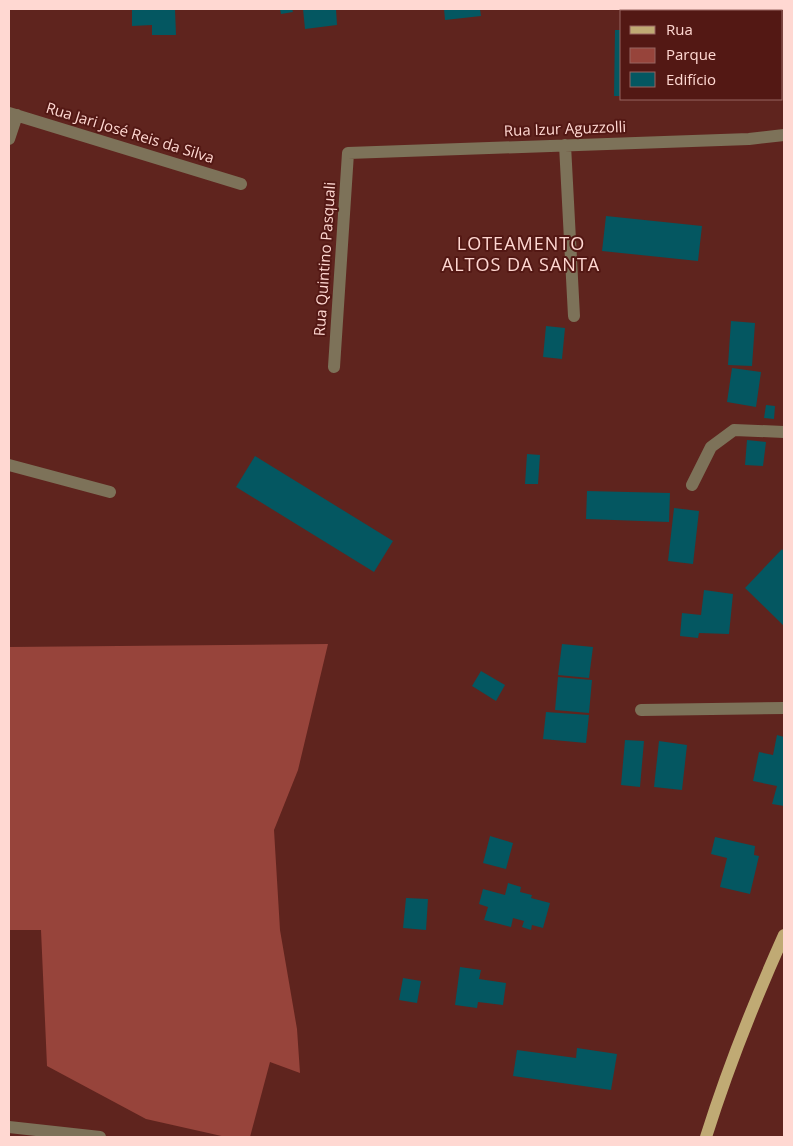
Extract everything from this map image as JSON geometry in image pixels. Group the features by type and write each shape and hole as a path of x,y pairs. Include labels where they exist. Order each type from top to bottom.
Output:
{"main road":[{"path":"706,1137 730,1063 784,935"}],"street":[{"path":"9,139 13,114"},
{"name":"Rua Jari José Reis da Silva","path":"13,114 242,184"},
{"name":"Rua Izur Aguzzolli","path":"348,154 749,139 784,135"},
{"path":"565,145 574,316"},
{"name":"Rua Quintino Pasquali","path":"334,367 348,154"},
{"path":"692,485 712,447 734,430 784,432"},
{"path":"9,465 110,492"},
{"path":"641,710 784,708"},
{"path":"9,1127 100,1137"}],"green space":[{"path":"328,644 298,770 274,830 280,930 297,1029 300,1073 270,1062 250,1137 226,1137 146,1119 47,1066 41,930 9,930 9,647"}],"building":[{"path":"132,9 175,9 176,35 152,35 152,25 132,26"},
{"path":"280,9 292,9 293,12 281,14"},
{"path":"303,9 336,9 337,25 305,29"},
{"path":"444,9 480,9 481,16 445,20"},
{"path":"615,30 620,30 620,96 614,96"},
{"path":"606,216 702,226 698,261 602,251"},
{"path":"731,321 755,323 752,366 728,365"},
{"path":"546,326 565,328 562,359 543,357"},
{"path":"732,368 761,372 756,407 727,402"},
{"path":"766,405 775,406 774,419 764,418"},
{"path":"747,440 766,442 763,466 745,465"},
{"path":"527,454 540,455 538,484 525,484"},
{"path":"255,456 393,541 374,572 236,487"},
{"path":"587,491 670,493 669,522 586,519"},
{"path":"674,508 699,511 693,564 668,561"},
{"path":"782,549 784,552 784,626 745,588"},
{"path":"704,590 733,594 729,634 699,633 698,638 680,636 682,613 701,615"},
{"path":"562,644 593,647 589,678 558,675"},
{"path":"481,671 505,685 496,701 472,686"},
{"path":"558,677 592,680 589,713 555,710"},
{"path":"546,712 589,715 586,743 543,739"},
{"path":"777,735 784,737 784,806 772,804 777,786 753,781 759,752 773,755"},
{"path":"625,740 644,741 640,787 621,785"},
{"path":"659,741 687,745 682,790 654,787"},
{"path":"490,836 513,843 506,869 483,863"},
{"path":"715,837 755,846 754,855 759,856 750,894 720,887 727,858 711,854"},
{"path":"508,883 521,887 520,892 532,895 531,898 550,903 543,928 532,925 531,930 522,927 524,921 513,918 511,927 484,920 488,907 479,904 483,889 505,895"},
{"path":"406,898 428,899 426,930 403,928"},
{"path":"460,967 481,970 479,979 506,983 503,1005 478,1002 477,1008 455,1005"},
{"path":"403,978 421,981 417,1003 399,1000"},
{"path":"577,1048 617,1054 611,1090 513,1076 517,1050 576,1058"}],"district":[{"name":"LOTEAMENTO ALTOS DA SANTA","path":"521,254"}]}
